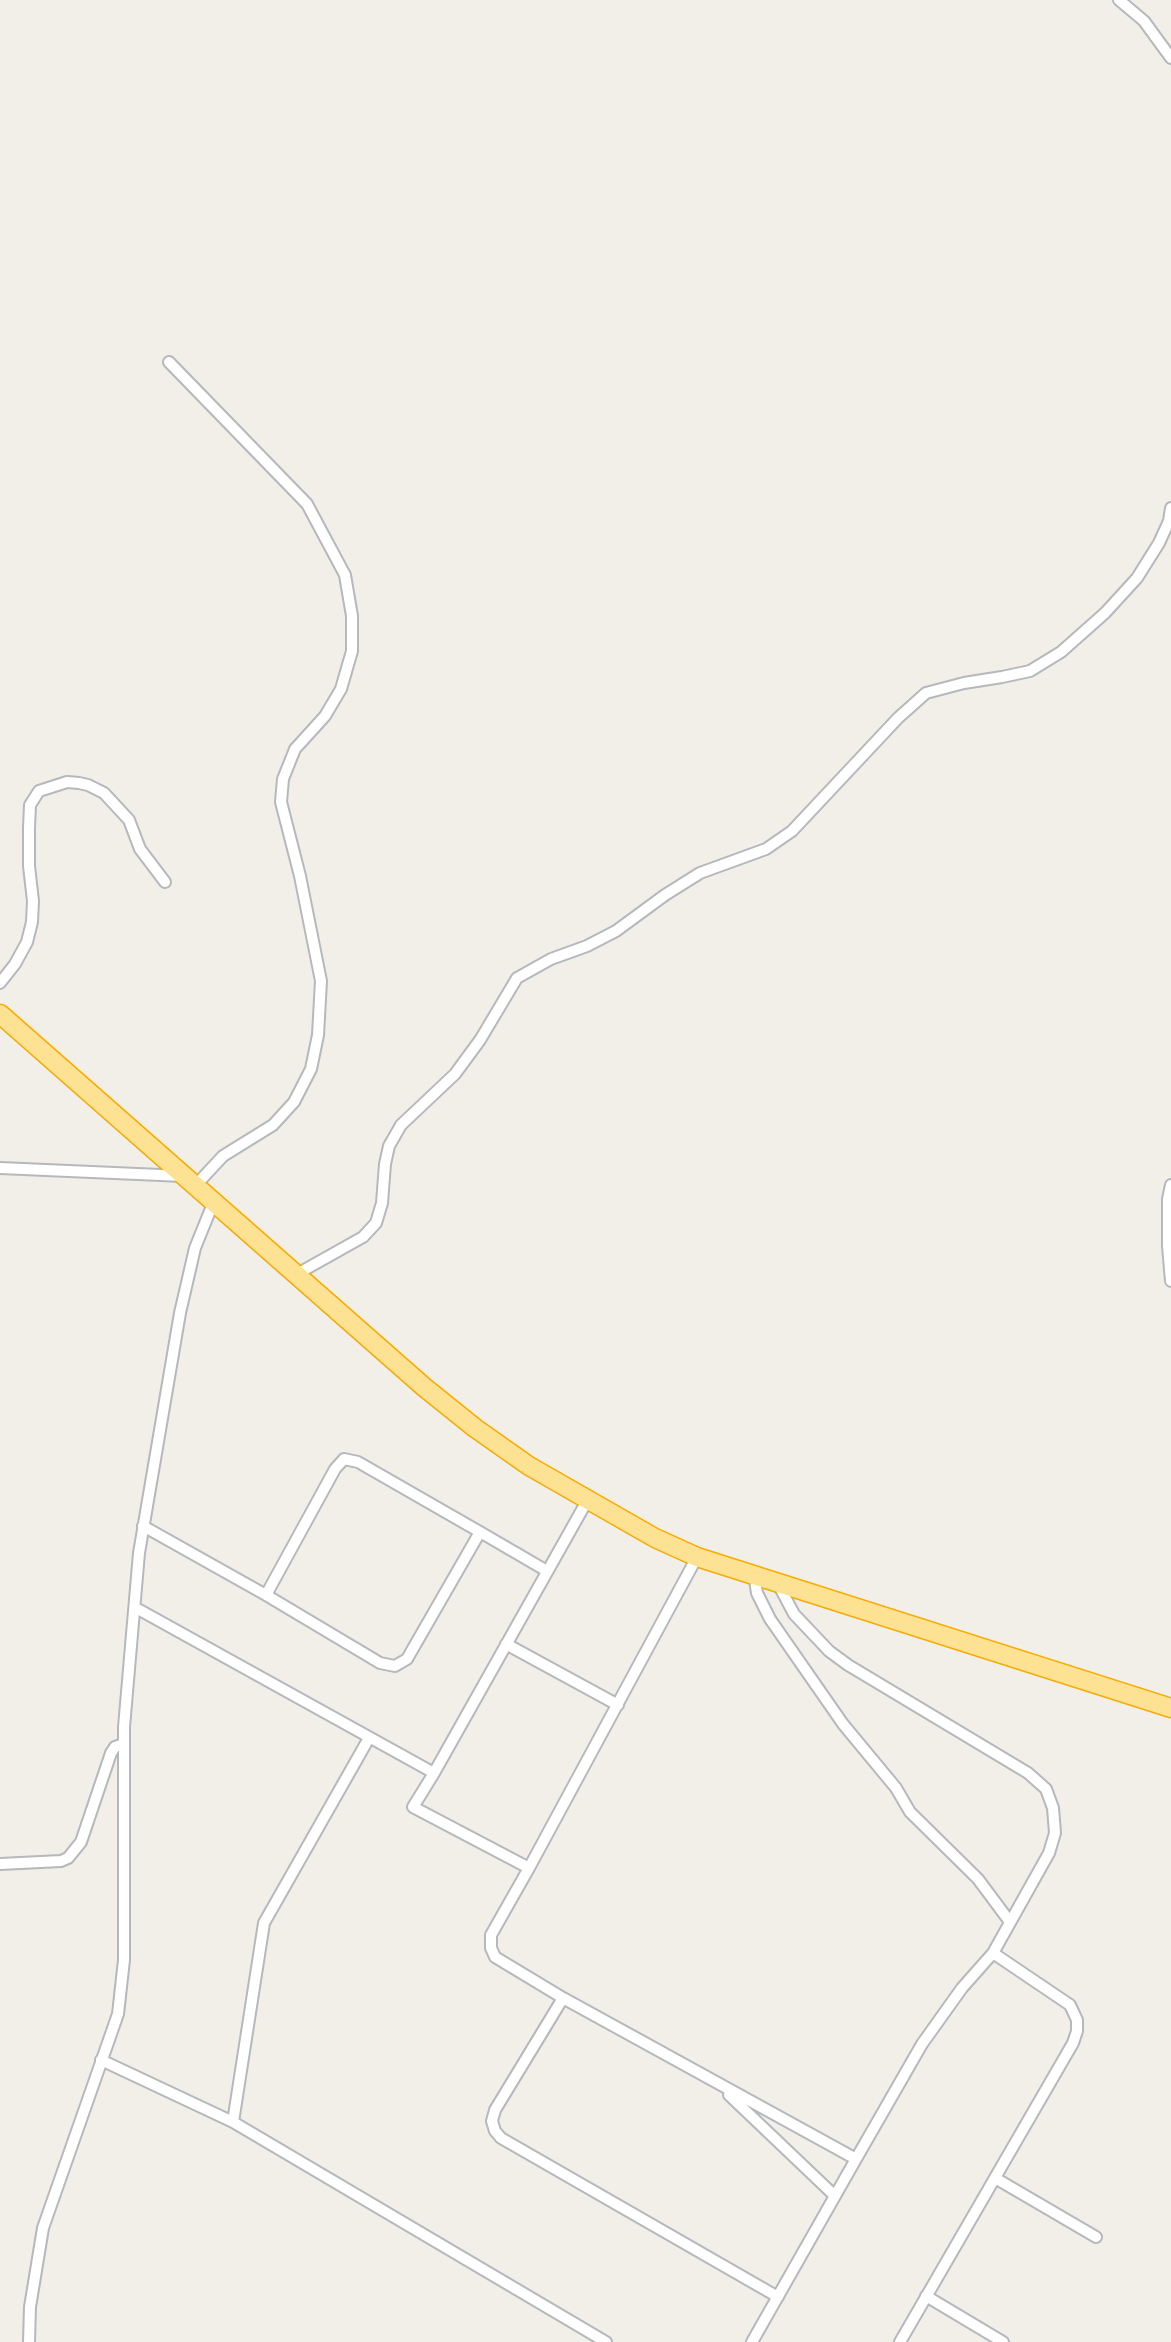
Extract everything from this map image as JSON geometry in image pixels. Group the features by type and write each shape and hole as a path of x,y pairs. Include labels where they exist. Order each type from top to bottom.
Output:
{"highway":[{"path":"0,1014 424,1387 475,1428 529,1466 587,1501 655,1538 697,1557 1171,1708"}],"street":[{"path":"1119,0 1144,21 1171,58"},
{"path":"0,1168 191,1180 273,1125 294,1102 310,1070 318,1035 321,981 300,876 281,802 283,779 295,749 325,716 341,689 352,651 352,616 345,575 307,504 169,362"},
{"path":"297,1274 363,1237 376,1223 382,1203 389,1146 401,1125 455,1074 480,1040 517,978 552,959 587,946 616,931 700,873 766,849 792,831 898,718 926,693 1030,670 1061,652 1105,613 1137,578 1159,543 1169,521 1171,508"},
{"path":"0,983 10,973 27,942 32,922 33,901 29,866 30,806 39,791 67,782 88,785 104,794 129,820 140,849 165,882"},
{"path":"1171,1185 1168,1199 1168,1246 1171,1281"},
{"path":"29,2342 30,2307 43,2228 118,2014 124,1960 124,1744 143,1526 180,1313 195,1248 214,1202"},
{"path":"266,1595 335,1469 344,1459 357,1462 547,1571"},
{"path":"529,1868 413,1807 587,1501"},
{"path":"143,1526 266,1595 380,1663 395,1666 407,1659 480,1532"},
{"path":"697,1557 491,1935 491,1947 495,1957 563,1998 856,2159"},
{"path":"754,1574 756,1593 770,1619 843,1724 896,1788 910,1812 978,1879 1010,1922"},
{"path":"752,2342 922,2044 962,1988 993,1953 1049,1853 1055,1833 1053,1808 1046,1789 1028,1773 839,1658 818,1640 794,1614 776,1581"},
{"path":"136,1608 434,1773"},
{"path":"506,1644 618,1705"},
{"path":"232,2122 264,1923 369,1738"},
{"path":"0,1864 61,1861 68,1858 81,1842 111,1753 115,1747 124,1744"},
{"path":"900,2342 1073,2043 1077,2020 1070,2005 993,1953"},
{"path":"563,1998 495,2110 492,2121 495,2131 501,2138 778,2297"},
{"path":"101,2060 232,2122 601,2341"},
{"path":"717,2083 835,2196"},
{"path":"995,2178 1096,2237"},
{"path":"926,2296 1003,2342"}]}
